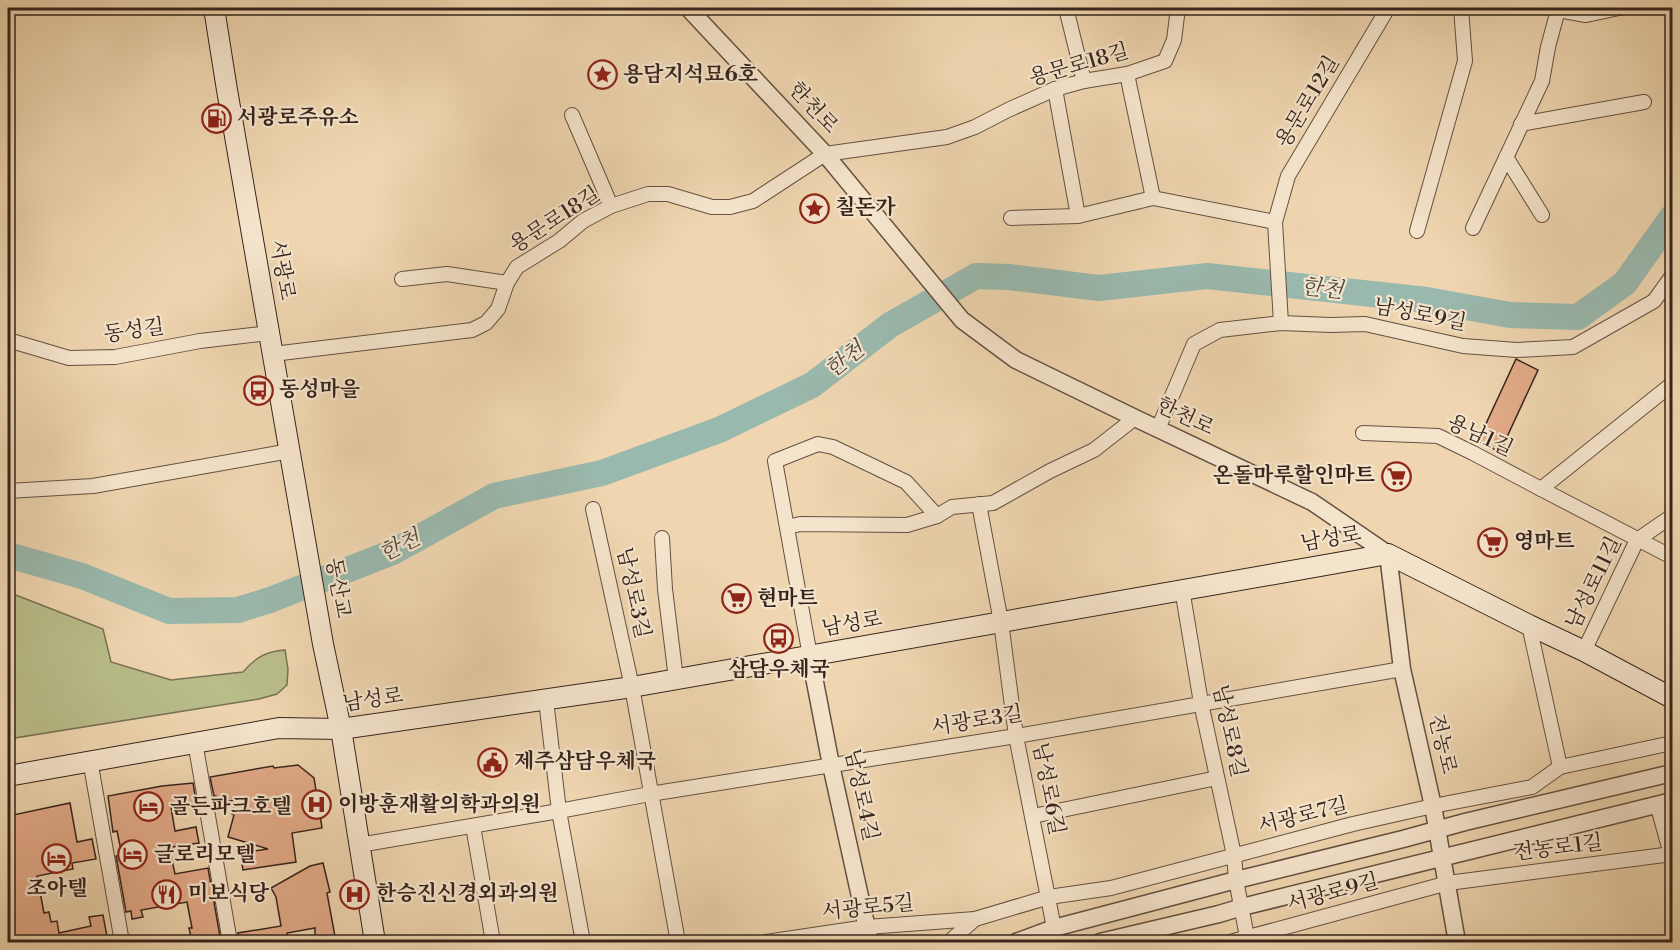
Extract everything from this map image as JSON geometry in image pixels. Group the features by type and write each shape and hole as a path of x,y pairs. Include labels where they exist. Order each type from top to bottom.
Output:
{"main road":[{"name":"서광로","path":"214,8 305,540"},
{"name":"동산교","path":"305,540 341,729"},
{"name":"남성로","path":"8,776 279,728 341,729 632,687 1388,554 1584,651 1672,698"},
{"path":"341,729 375,942"}],"street":[{"name":"한천로","path":"688,8 825,154 962,320 1016,360 1312,502 1388,554"},
{"path":"1066,8 1084,81"},
{"name":"용문로18길","path":"273,354 472,330 486,323 498,309 507,283 517,267 559,241 583,221 611,206 648,194 668,194 712,207 730,207 753,201 825,154 947,137 975,127 1055,89 1084,81 1127,74 1165,61 1174,40 1178,8"},
{"name":"용문로12길","path":"1281,323 1275,222 1288,176 1388,8"},
{"path":"1417,231 1465,61 1461,8"},
{"path":"1473,228 1542,81 1555,9 1586,15 1619,8"},
{"path":"1127,74 1153,198"},
{"path":"1055,89 1078,216"},
{"path":"1521,124 1644,102"},
{"path":"572,115 611,206"},
{"path":"1506,157 1542,215"},
{"path":"1011,218 1078,216 1153,198 1275,222"},
{"path":"402,279 447,274 507,283"},
{"name":"남성로9길","path":"1158,429 1194,344 1220,330 1281,323 1365,324 1463,346 1517,350 1573,347 1654,301 1672,276"},
{"name":"동성길","path":"8,340 69,358 81,358 116,357 200,341 269,333"},
{"path":"1541,489 1672,384"},
{"path":"788,527 800,524 907,525 937,516 952,507 993,503 1050,471 1094,450 1135,418"},
{"name":"용남1길","path":"1363,433 1438,436 1672,557"},
{"path":"810,656 775,461 818,444 833,447 906,482 937,516"},
{"path":"8,491 93,486 290,451"},
{"name":"남성로6길","path":"979,504 1001,622 1017,736 1054,928"},
{"name":"남성로3길","path":"593,509 632,687"},
{"name":"남성로11길","path":"1584,651 1637,540 1672,516"},
{"path":"663,538 664,589 676,679"},
{"name":"전농로","path":"1388,554 1402,669 1433,806 1457,942"},
{"name":"남성로8길","path":"1182,589 1200,703 1234,855 1236,880 1247,940"},
{"path":"1529,625 1560,767"},
{"name":"남성로4길","path":"810,656 868,935"},
{"name":"서광로3길","path":"359,845 650,794 1017,736 1402,669"},
{"path":"632,687 678,942"},
{"path":"546,700 559,811 583,942"},
{"path":"195,742 230,942"},
{"name":"서광로7길","path":"949,942 975,919 1048,897 1111,888 1433,806 1533,786 1560,767 1672,743"},
{"path":"90,760 122,942"},
{"path":"1016,942 1054,928 1236,880 1672,773"},
{"path":"1033,816 1217,778"},
{"path":"1100,942 1665,803 1672,855"},
{"path":"473,826 493,942"},
{"name":"전농로1길","path":"1448,883 1672,855"},
{"name":"서광로9길","path":"1230,942 1247,940 1448,883"},
{"name":"서광로5길","path":"766,942 868,935 975,919"}],"green space":[{"path":"8,592 103,629 111,662 171,680 243,672 261,656 285,650 288,669 287,685 277,694 259,699 8,739"}],"building":[{"path":"1516,359 1538,370 1500,452 1478,441"},
{"path":"298,765 314,778 322,828 292,833 296,862 243,870 240,853 268,849 228,837 237,800 217,803 210,777 273,766 274,768"},
{"path":"193,783 196,800 194,804 171,807 175,831 196,827 199,843 172,847 170,851 175,874 208,868 221,942 220,939 192,942 187,902 141,910 143,917 132,919 131,911 126,912 116,856 122,855 117,831 113,832 108,796"},
{"path":"70,803 77,842 92,839 96,859 72,863 73,869 37,876 44,913 49,912 51,922 57,921 59,933 91,926 89,917 103,915 108,942 8,942 8,816"},
{"path":"323,863 330,892 327,893 336,942 315,942 315,928 287,933 289,942 239,942 238,933 281,926 276,897 271,888 310,866"}],"waterway":[{"name":"한천","path":"8,555 82,576 169,611 238,610 270,600 393,552 494,496 602,473 719,430 812,385 890,325 976,276 1009,277 1099,288 1207,276 1427,300 1510,315 1578,317 1625,283 1672,217"}],"place":[{"name":"용담지석묘6호","path":"602,75"},
{"name":"서광로주유소","path":"216,118"},
{"name":"칠돈가","path":"814,208"},
{"name":"동성마을","path":"258,390"},
{"name":"온돌마루할인마트","path":"1396,476"},
{"name":"영마트","path":"1493,542"},
{"name":"현마트","path":"736,599"},
{"name":"삼담우체국","path":"779,639"},
{"name":"제주삼담우체국","path":"493,762"},
{"name":"이방훈재활의학과의원","path":"317,805"},
{"name":"골든파크호텔","path":"149,807"},
{"name":"글로리모텔","path":"133,855"},
{"name":"조아텔","path":"57,858"},
{"name":"미보식당","path":"167,894"},
{"name":"한승진신경외과의원","path":"355,894"}]}
